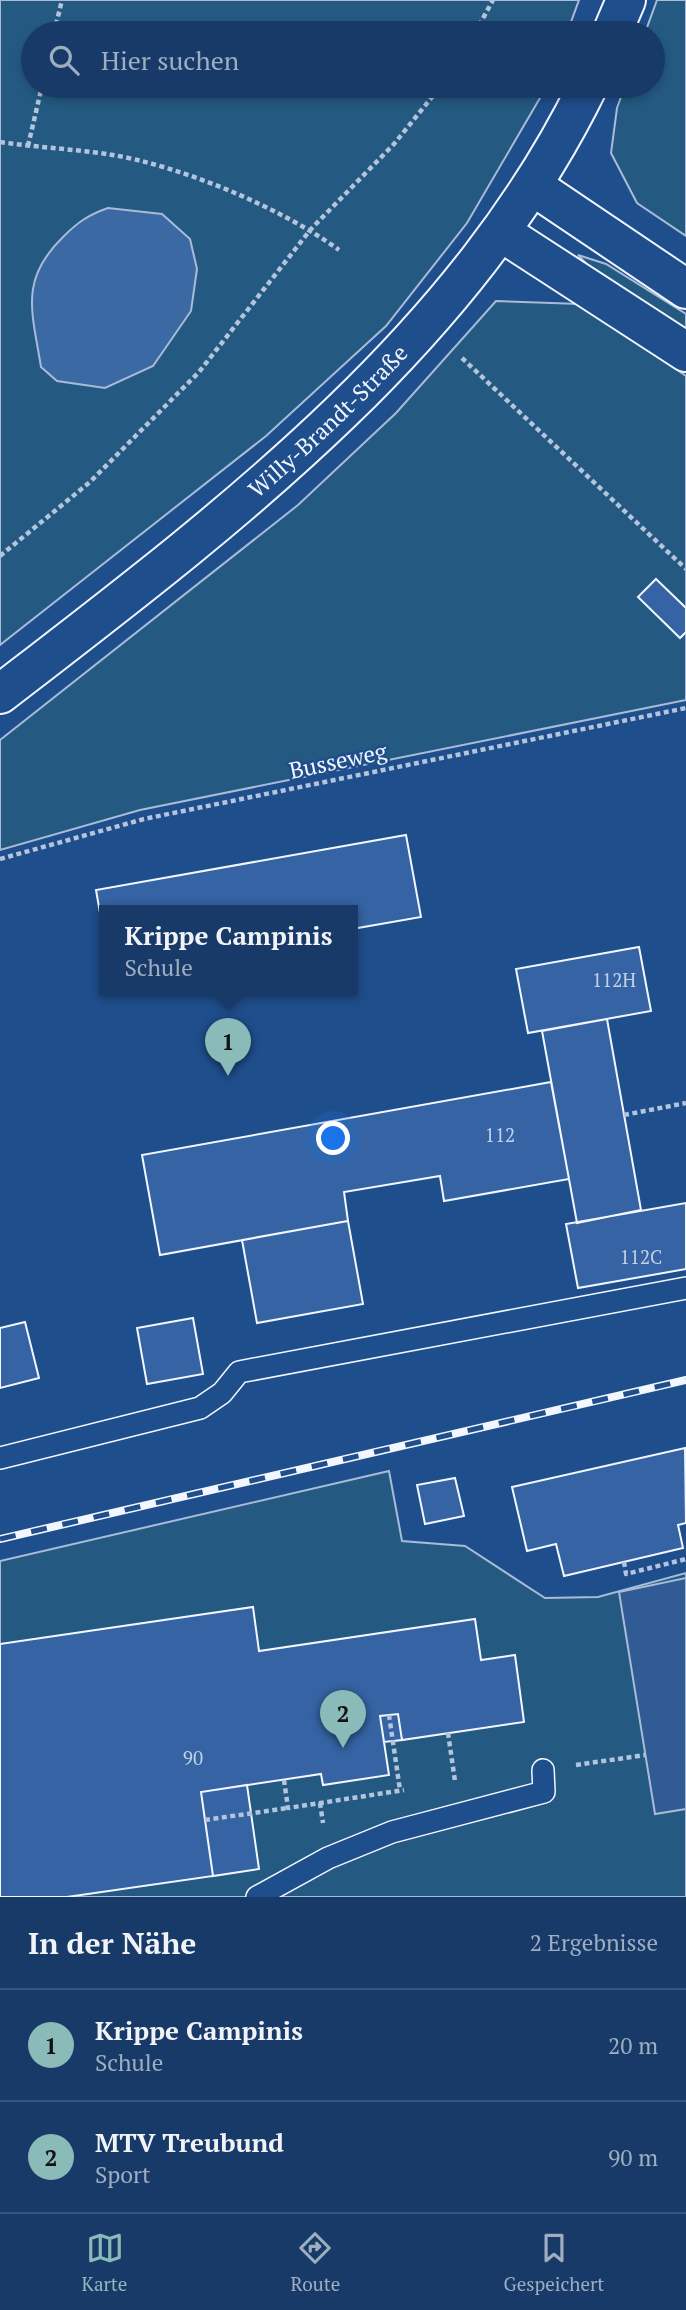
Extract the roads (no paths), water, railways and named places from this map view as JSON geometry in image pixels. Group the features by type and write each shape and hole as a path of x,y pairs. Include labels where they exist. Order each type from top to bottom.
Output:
{"main road":[{"path":"617,21 626,0"},
{"name":"Willy-Brandt-Straße","path":"0,694 278,471 370,384 453,292 501,232 533,186 581,98"},
{"path":"533,186 686,289"},
{"path":"501,232 686,352"}],"lane":[{"path":"0,1458 200,1408 222,1393 239,1372 686,1288"},
{"path":"257,1897 328,1858 392,1832 544,1792 543,1770"}],"railway":[{"path":"0,1539 686,1380"}],"place":[{"name":"Krippe Campinis","path":"228,1076"},
{"name":"MTV Treubund","path":"343,1748"}]}
